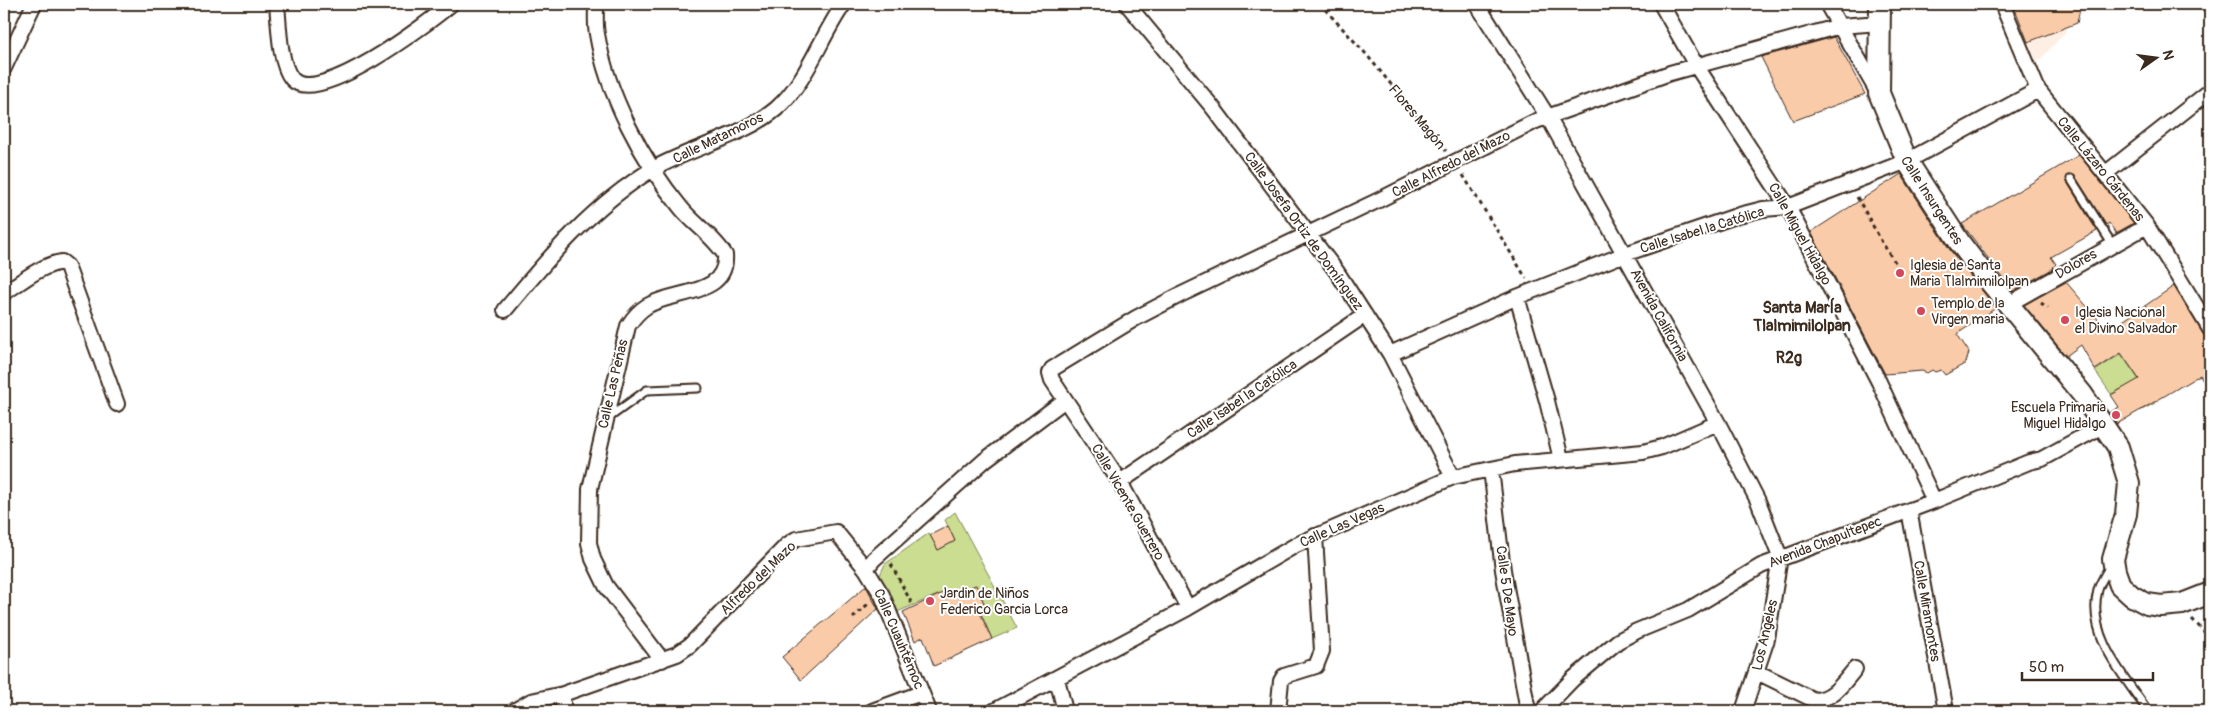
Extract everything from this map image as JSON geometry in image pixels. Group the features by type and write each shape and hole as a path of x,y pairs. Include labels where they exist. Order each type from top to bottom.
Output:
{"main road":[{"path":"1878,93 1880,13"},
{"name":"Calle Insurgentes","path":"1878,93 1908,161 1960,243 2007,305 2057,362 2118,447 2129,482 2126,514 2114,559"},
{"path":"2114,559 2115,571 2120,585 2132,596 2148,604 2161,606 2182,604 2210,593"}],"street":[{"path":"4,68 34,4"},
{"path":"277,4 286,68 292,79 302,85 312,86 356,70 451,4"},
{"name":"Calle Las Peñas","path":"596,4 596,32 604,64 622,113 654,169 680,207 722,250 726,263 717,281 705,287 659,300 646,306 628,326 623,340 590,489 588,508 593,559 606,586 662,660"},
{"name":"Calle Matamoros","path":"505,310 558,246 585,220 654,169 752,124 776,108 800,80 844,4"},
{"name":"Calle Josefa Ortiz de Domínguez","path":"1127,4 1214,109 1337,272 1390,354 1453,477"},
{"name":"Avenida California","path":"1477,4 1548,117 1718,423 1758,501 1780,557"},
{"name":"Calle Miguel Hidalgo","path":"1661,4 1697,67 1788,208 1879,382 1934,501"},
{"name":"Calle Insurgentes","path":"1827,4 1878,93"},
{"name":"Calle Lázaro Cárdenas","path":"2002,4 2038,90 2106,173 2146,226 2210,329"},
{"name":"Calle Alfredo del Mazo","path":"1050,373 1054,367 1136,318 1548,117 1670,73 1697,67 1880,13"},
{"name":"Calle Isabel la Católica","path":"1390,354 1517,296 1625,254 1739,215 1764,209 1788,208 1908,161 2038,90"},
{"path":"2106,173 2210,90"},
{"name":"Dolores","path":"2007,305 2146,226"},
{"path":"4,293 37,272 56,263 62,262 67,266 117,404"},
{"path":"1517,296 1543,384 1561,459"},
{"name":"Calle Isabel la Católica","path":"1120,482 1365,315"},
{"name":"Calle Vicente Guerrero","path":"1050,373 1065,400 1120,482 1188,608"},
{"path":"866,569 883,551 985,460 1065,400"},
{"name":"Calle Las Vegas","path":"994,711 1188,608 1315,536 1453,477 1515,464 1643,452 1662,447 1718,423"},
{"name":"Avenida Chapultepec","path":"1542,711 1573,680 1618,641 1688,610 1761,566 1780,557 1934,501 2028,462 2042,459 2104,425"},
{"name":"Calle 5 De Mayo","path":"1491,469 1504,570 1528,711"},
{"name":"Calle Miramontes","path":"1909,510 1946,711"},
{"name":"Alfredo del Mazo","path":"514,711 531,701 563,694 662,660 690,645 787,545 796,539 836,532 866,569"},
{"path":"1278,711 1281,681 1284,676 1316,666 1322,651 1315,536"},
{"name":"Los Angeles","path":"1743,711 1766,639 1780,557"},
{"name":"Calle Cuauhtémoc","path":"866,569 880,592 928,711"},
{"path":"1757,672 1814,700 1820,700 1830,696 1855,669"},
{"path":"1057,679 1065,711"},
{"path":"872,711 921,693"},
{"path":"563,694 563,711"}],"lane":[{"path":"2072,179 2112,244"},
{"path":"605,420 647,390 698,388"},
{"path":"2114,559 2098,588 2095,607 2097,628 2105,646 2148,711"}],"path":[{"name":"Flores Magón","path":"1320,4 1366,54 1454,162 1534,290"},
{"path":"1849,184 1902,273"},
{"path":"883,551 912,604"},
{"path":"853,618 880,592"},
{"path":"2182,604 2190,617 2210,638"}],"shaded area":[{"path":"2013,4 2072,4 2065,33 2037,63"}],"green space":[{"path":"2121,354 2155,403 2140,411 2123,388 2111,394 2095,371"},
{"path":"955,512 1017,628 992,639 978,606 984,603 975,585 946,599 942,593 897,612 880,575 885,564 929,533 938,550 955,541 945,520"}],"building":[{"path":"2013,4 2081,4 2077,23 2028,42"},
{"path":"1834,37 1865,94 1793,121 1761,57"},
{"path":"2079,155 2134,223 2116,233 2109,223 2106,225 2075,176 2069,174 2067,182 2097,231 2051,257 2056,264 2054,268 2013,291 1962,224"},
{"name":"Iglesia de Santa Maria Tlalmimilolpan","path":"1901,174 1950,250 1996,308 1957,334 1969,352 1966,363 1945,375 1941,370 1935,372 1932,370 1927,373 1922,371 1885,374 1811,232"},
{"name":"Escuela Primaria Miguel Hidalgo","path":"2066,282 2108,331 2174,286 2203,334 2210,338 2210,391 2200,375 2117,424 2109,413 2119,407 2111,395 2139,379 2121,353 2095,370 2081,345 2066,356 2024,305"},
{"path":"948,526 955,541 938,550 930,535"},
{"path":"976,585 984,603 977,607 992,639 934,666 923,637 915,641 903,612 943,593 945,599"},
{"path":"866,586 878,609 801,680 782,657"}],"place":[{"name":"Iglesia de Santa Maria Tlalmimilolpan","path":"1900,273"},
{"name":"Templo de la Virgen maria","path":"1921,311"},
{"name":"Iglesia Nacional el Divino Salvador","path":"2065,320"},
{"name":"Escuela Primaria Miguel Hidalgo","path":"2116,415"},
{"name":"Jardin de Niños Federico Garcia Lorca","path":"930,601"}],"district":[{"name":"Santa MarÍa Tlalmimilolpan","path":"1802,317"},
{"name":"R2g","path":"1789,358"}]}
